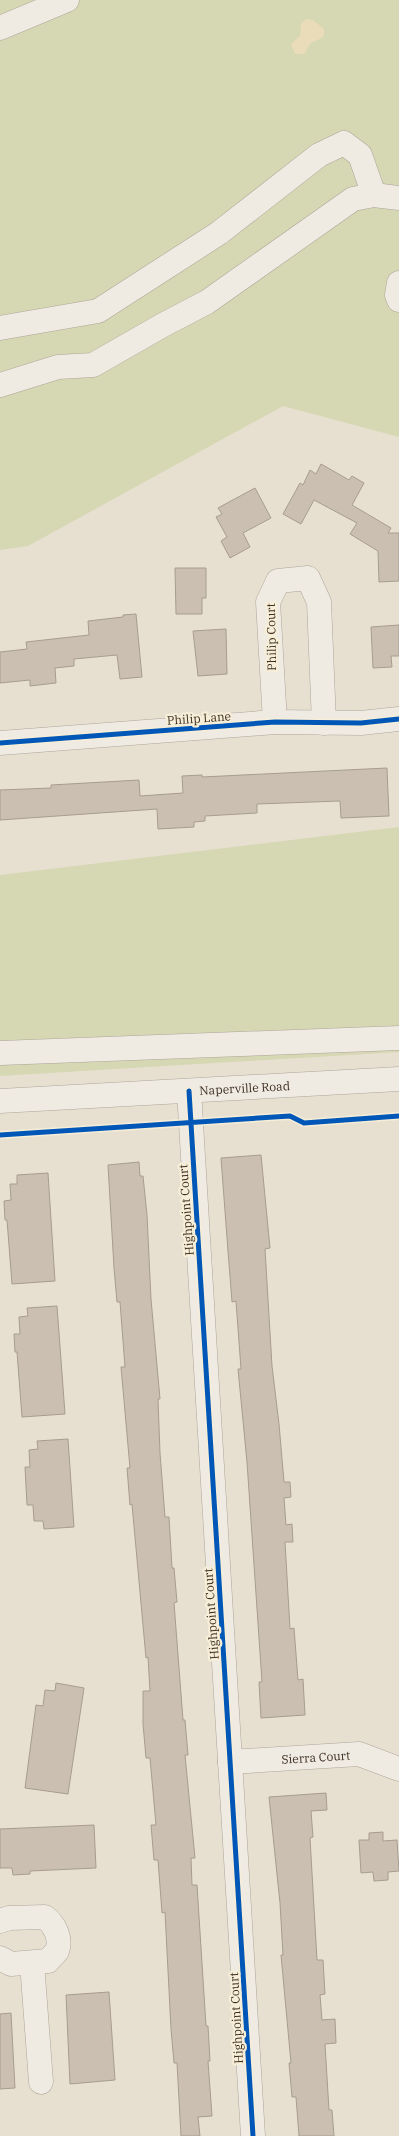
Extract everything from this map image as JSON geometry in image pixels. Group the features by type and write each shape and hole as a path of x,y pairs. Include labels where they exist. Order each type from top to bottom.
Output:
{"street":[{"path":"0,28 67,0"},
{"path":"0,328 98,311 219,234 319,155 344,142 360,155 374,195"},
{"path":"0,385 58,367 93,365 207,302 353,199 374,195 399,198"},
{"path":"399,283 396,294 399,300"},
{"name":"Philip Court","path":"275,722 268,602 278,581 308,578 319,602 324,723"},
{"name":"Philip Lane","path":"0,743 275,722 324,723 399,719"},
{"path":"0,1053 399,1038"},
{"name":"Naperville Road","path":"0,1101 399,1079"},
{"name":"Highpoint Court","path":"189,1090 253,2136"},
{"name":"Sierra Court","path":"230,1762 359,1754 399,1769"},
{"path":"0,1922 9,1918 44,1917 52,1922 56,1930 57,1951 48,1961 32,1963 11,1964 0,1958"},
{"path":"32,1963 42,2082"}],"green space":[{"path":"0,0 399,0 399,437 283,406 28,546 0,550"},
{"path":"399,827 399,1052 0,1076 0,875"}],"sand":[{"path":"306,19 313,20 324,29 324,36 311,43 304,54 295,54 291,45 300,36 301,24"}],"building":[{"path":"321,464 349,480 352,476 364,483 352,505 391,528 388,533 399,533 399,581 379,582 378,551 350,534 357,523 314,500 301,524 283,514 300,483 303,485 310,470 316,474"},
{"path":"255,488 271,518 243,533 250,547 230,558 221,541 227,537 216,517 222,514 218,508"},
{"path":"175,568 206,568 206,598 202,598 202,614 176,614"},
{"path":"136,614 142,677 120,679 117,655 74,659 74,666 55,668 56,683 30,686 30,680 0,683 0,652 27,649 26,642 89,635 88,621"},
{"path":"399,625 399,656 391,656 392,667 373,668 371,627"},
{"path":"226,629 227,674 198,676 193,631"},
{"path":"387,768 389,816 341,818 340,801 257,804 257,813 205,816 205,821 194,822 194,827 158,829 157,809 0,820 0,790 51,788 51,785 139,780 140,796 183,793 182,776 202,775 202,777"},
{"path":"261,1155 270,1248 265,1249 272,1366 284,1482 290,1482 291,1497 284,1498 286,1525 292,1524 293,1542 285,1542 290,1629 294,1628 298,1680 303,1679 305,1715 261,1718 259,1682 262,1682 247,1462 238,1369 241,1369 236,1301 232,1302 221,1158"},
{"path":"139,1162 140,1176 143,1176 147,1215 151,1299 160,1399 158,1399 160,1453 165,1517 169,1517 172,1568 174,1568 177,1602 174,1603 183,1720 185,1720 188,1755 185,1755 195,1858 191,1858 192,1885 197,1885 206,2026 208,2026 210,2061 208,2061 212,2116 198,2117 200,2136 181,2136 177,2063 174,2063 171,2029 165,1912 162,1913 158,1860 154,1860 151,1825 156,1825 150,1758 146,1758 143,1724 143,1691 150,1691 148,1657 146,1658 132,1504 130,1505 127,1468 130,1468 121,1367 125,1367 120,1302 117,1302 114,1268 108,1165"},
{"path":"48,1173 55,1281 12,1284 4,1201 11,1200 10,1184 17,1184 17,1175"},
{"path":"57,1306 65,1414 22,1417 14,1334 20,1334 19,1317 28,1316 27,1308"},
{"path":"68,1439 74,1527 44,1529 43,1521 34,1521 33,1505 27,1505 25,1467 30,1467 29,1450 38,1449 37,1441"},
{"path":"56,1683 84,1688 68,1794 25,1788 36,1705 43,1706 45,1690 55,1691"},
{"path":"326,1793 327,1810 311,1811 313,1837 310,1838 317,1960 323,1960 325,1994 320,1995 322,2020 335,2019 336,2043 325,2044 329,2110 332,2110 334,2136 299,2136 296,2097 292,2097 289,2063 291,2063 281,1955 283,1955 280,1903 269,1797"},
{"path":"94,1825 96,1868 30,1871 30,1874 13,1875 12,1868 0,1868 0,1829"},
{"path":"383,1832 383,1841 397,1840 399,1871 388,1872 388,1880 374,1881 373,1872 361,1873 359,1840 369,1840 369,1833"},
{"path":"109,1992 115,2080 70,2084 66,1995"},
{"path":"11,2013 15,2088 0,2089 0,2014"}],"cycle path":[{"path":"0,743 275,722 361,723 399,719"},
{"path":"189,1091 253,2136"},
{"path":"0,1135 290,1116 304,1123 399,1116"}]}
